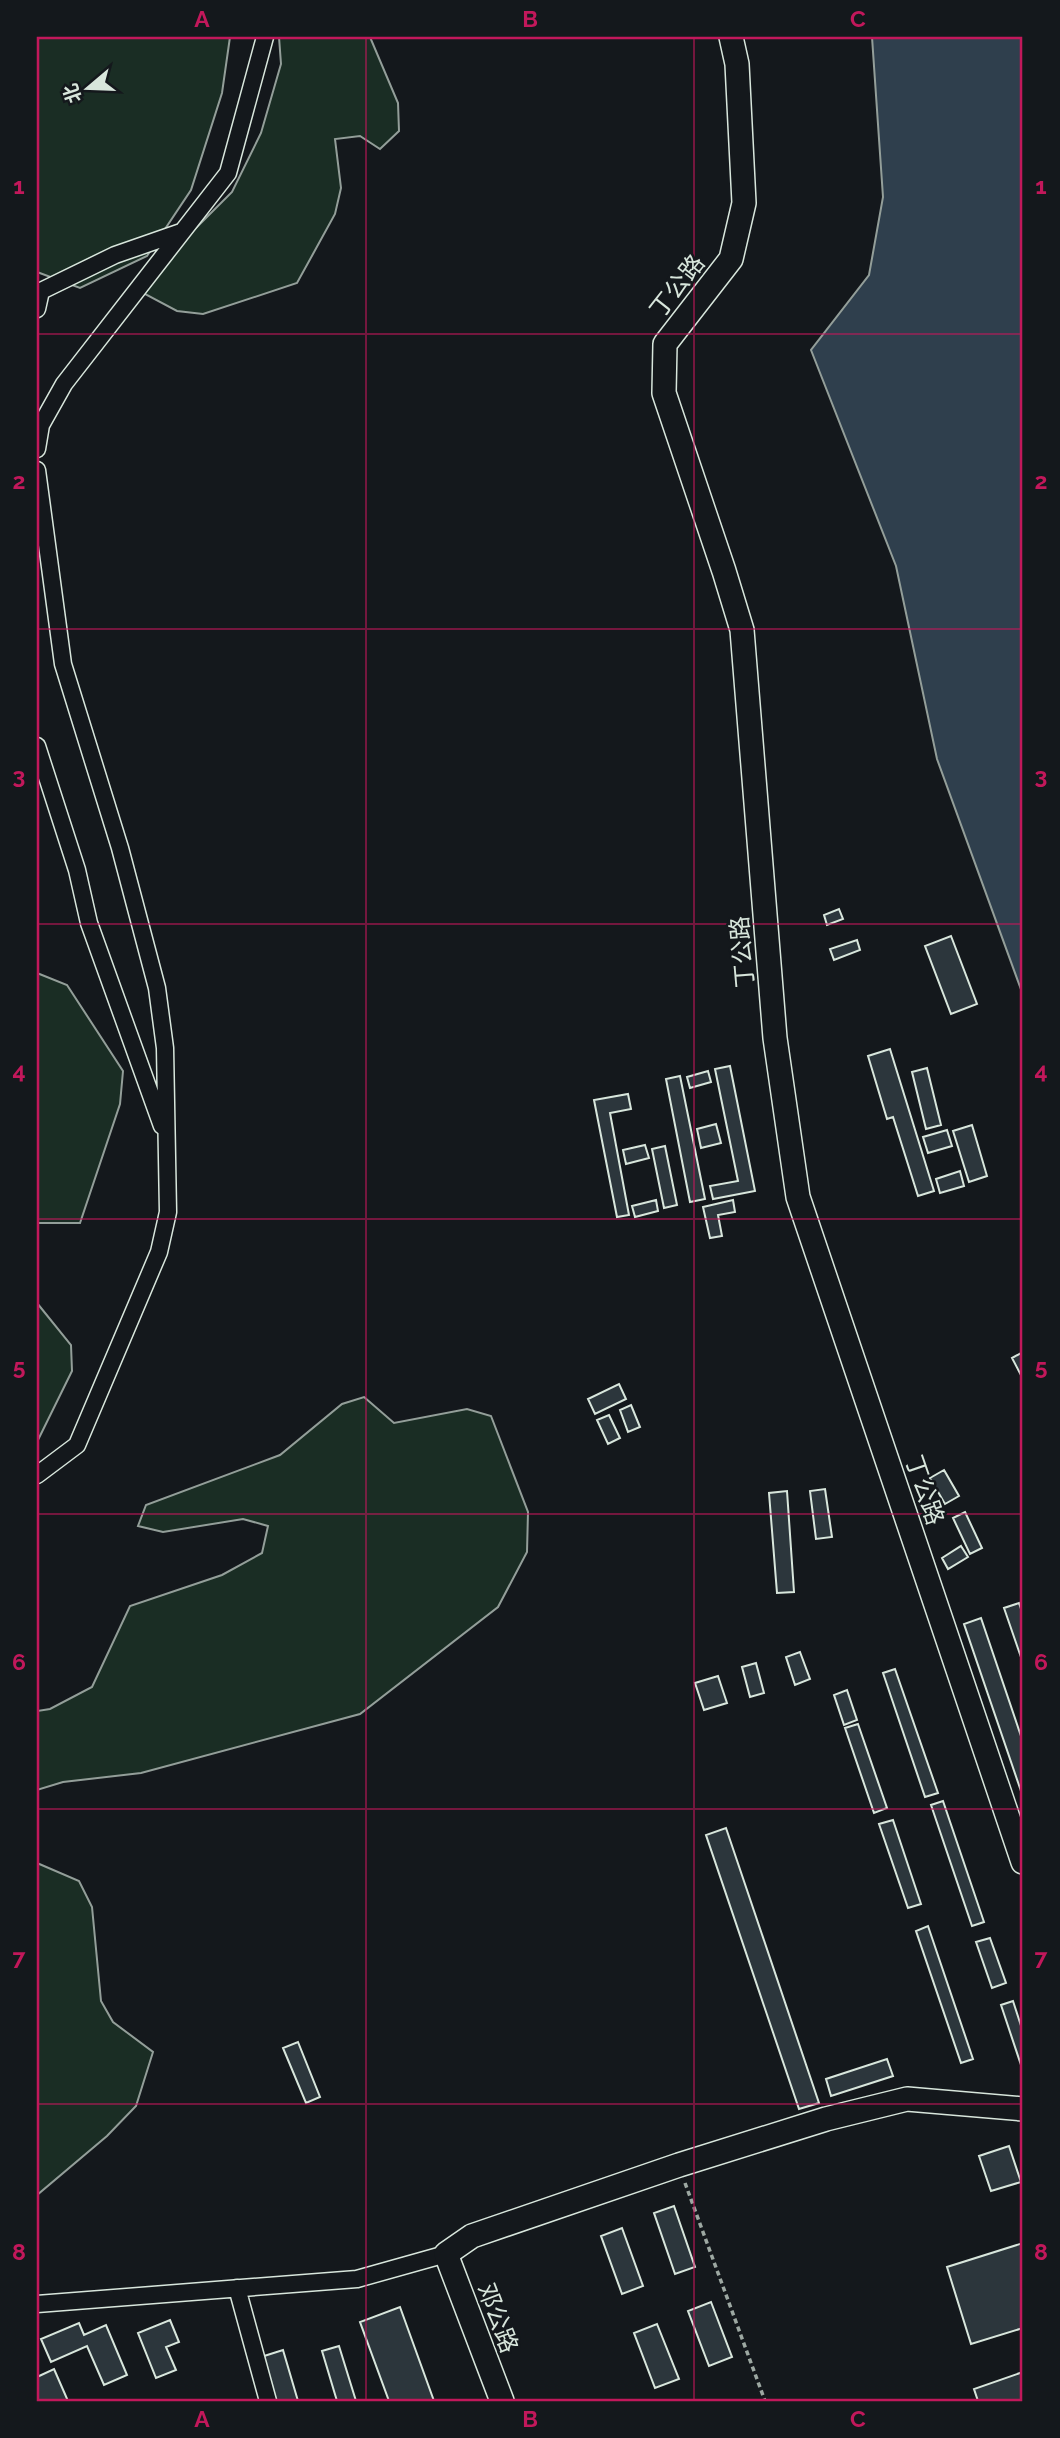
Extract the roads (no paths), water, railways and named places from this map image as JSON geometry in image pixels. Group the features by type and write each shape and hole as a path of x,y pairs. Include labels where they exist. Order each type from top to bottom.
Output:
{"street":[{"path":"37,449 41,425 64,384 228,173 265,37"},
{"name":"丁公路","path":"731,37 737,64 744,203 731,259 665,344 664,393 742,630 775,1038 797,1197 1023,1862"},
{"path":"37,309 39,292 115,256 181,232"},
{"path":"37,470 62,664 120,848 157,988 165,1048 168,1212 159,1252 77,1444 37,1475"},
{"path":"37,746 77,870 89,923 167,1141"},
{"path":"37,2304 357,2279 446,2254 472,2236 679,2165 826,2119 907,2099 1023,2109"},
{"name":"邓公路","path":"446,2254 502,2401"},
{"path":"237,2288 268,2401"}],"water":[{"path":"872,37 1023,37 1023,995 937,759 896,566 811,350 869,275 883,197"}]}
